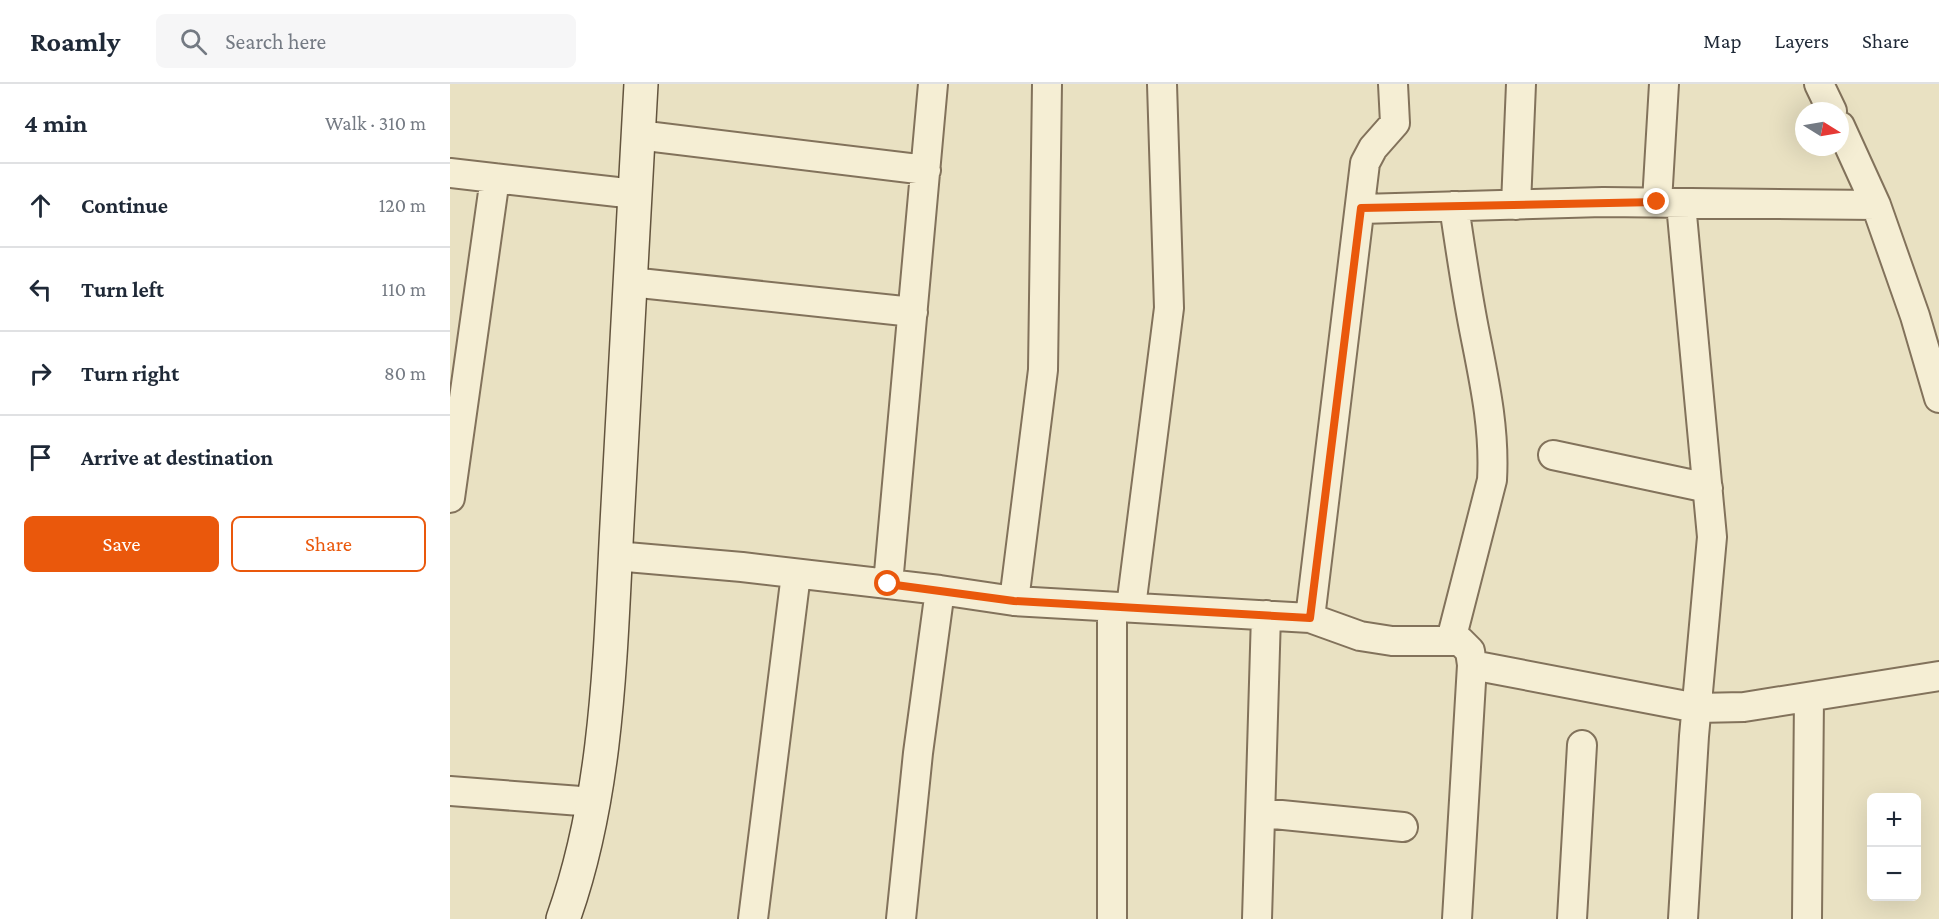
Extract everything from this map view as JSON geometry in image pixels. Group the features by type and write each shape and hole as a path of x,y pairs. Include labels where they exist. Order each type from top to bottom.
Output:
{"street":[{"path":"563,919 573,890 594,802 615,556 641,84"},
{"path":"888,584 933,84"},
{"path":"1014,601 1043,370 1047,84"},
{"path":"1112,919 1121,607 1169,308 1162,84"},
{"path":"1310,618 1365,163 1373,148 1395,123 1393,84"},
{"path":"1516,205 1521,84"},
{"path":"1664,84 1669,203 1708,488 1712,537 1696,708 1683,919"},
{"path":"1819,84 1828,102"},
{"path":"638,135 926,170"},
{"path":"1849,146 1876,205 1915,315 1939,398"},
{"path":"450,172 635,194"},
{"path":"450,498 495,178"},
{"path":"1361,208 1669,203 1876,205"},
{"path":"1450,640 1492,480 1494,453 1492,423 1462,267 1454,206"},
{"path":"630,282 913,312"},
{"path":"1553,455 1708,488"},
{"path":"615,556 888,584 1014,601 1310,618 1360,636 1392,641 1450,640 1467,645 1472,665 1457,919"},
{"path":"753,919 796,574"},
{"path":"901,919 918,753 940,590"},
{"path":"1257,919 1262,813 1266,615"},
{"path":"1472,665 1696,708 1743,707 1939,676"},
{"path":"1807,919 1809,697"},
{"path":"1572,919 1582,745"},
{"path":"450,791 594,802"},
{"path":"1262,813 1403,827"}],"route":[{"path":"888,584 1014,601 1310,618 1361,208 1657,202"}]}
